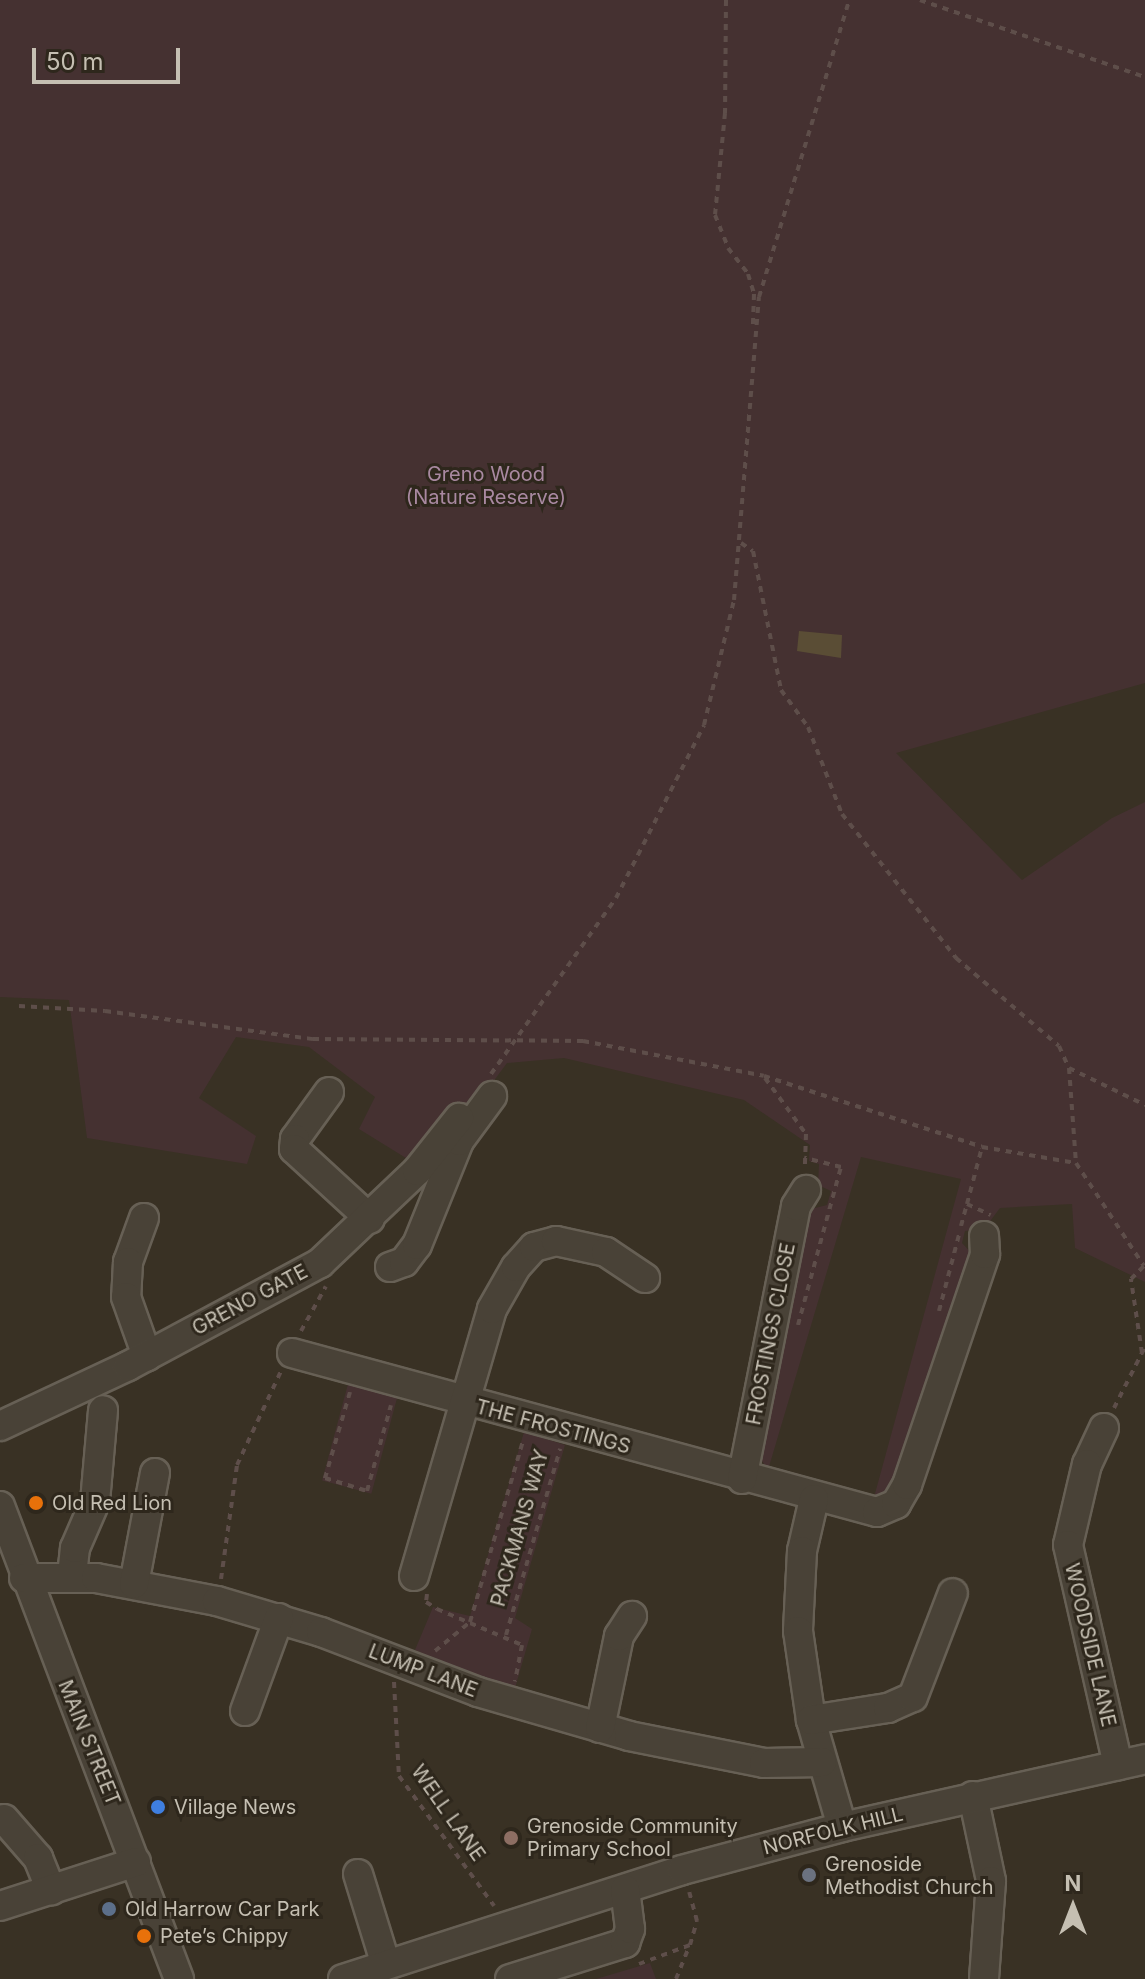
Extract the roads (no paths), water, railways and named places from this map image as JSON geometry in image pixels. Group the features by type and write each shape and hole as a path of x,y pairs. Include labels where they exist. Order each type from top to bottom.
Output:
{"street":[{"path":"390,1267 404,1262 417,1245 459,1141 489,1088"},
{"path":"329,1092 295,1139 294,1149 370,1219"},
{"name":"GRENO GATE","path":"0,1426 147,1356 320,1263 370,1219 459,1118"},
{"path":"401,1186 436,1198"},
{"name":"FROSTINGS CLOSE","path":"742,1479 796,1206 806,1190"},
{"path":"144,1218 128,1262 126,1297 147,1356"},
{"name":"THE FROSTINGS","path":"292,1353 814,1499 865,1512 889,1509 912,1470 985,1254 984,1236"},
{"path":"414,1576 492,1309 504,1284 534,1247 556,1241 606,1252 645,1278"},
{"path":"72,1576 75,1548 95,1502 103,1410"},
{"name":"WOODSIDE LANE","path":"1104,1428 1087,1464 1068,1545 1131,1762"},
{"path":"134,1584 155,1473"},
{"path":"814,1499 798,1593 811,1720 842,1827"},
{"name":"MAIN STREET","path":"0,1506 13,1569 136,1862 179,1979"},
{"name":"LUMP LANE","path":"13,1569 134,1584 217,1601 279,1618 509,1702 600,1728 764,1763 822,1762"},
{"path":"811,1720 888,1708 913,1697 953,1593"},
{"path":"600,1728 619,1636 632,1616"},
{"path":"245,1711 279,1618"},
{"name":"NORFOLK HILL","path":"343,1979 682,1870 842,1827 1131,1762"},
{"path":"973,1796 991,1881 984,1979"},
{"path":"4,1819 38,1858 51,1890"},
{"path":"0,1906 136,1862"},
{"path":"358,1874 386,1965"},
{"path":"510,1979 625,1943 630,1929 625,1889"}],"place":[{"name":"Old Red Lion","path":"36,1503"},
{"name":"Village News","path":"158,1807"},
{"name":"Grenoside Community Primary School","path":"511,1838"},
{"name":"Grenoside Methodist Church","path":"809,1875"},
{"name":"Old Harrow Car Park","path":"109,1909"},
{"name":"Pete’s Chippy","path":"144,1936"}],"park label":[{"name":"Greno Wood (Nature Reserve)","path":"486,486"}]}
